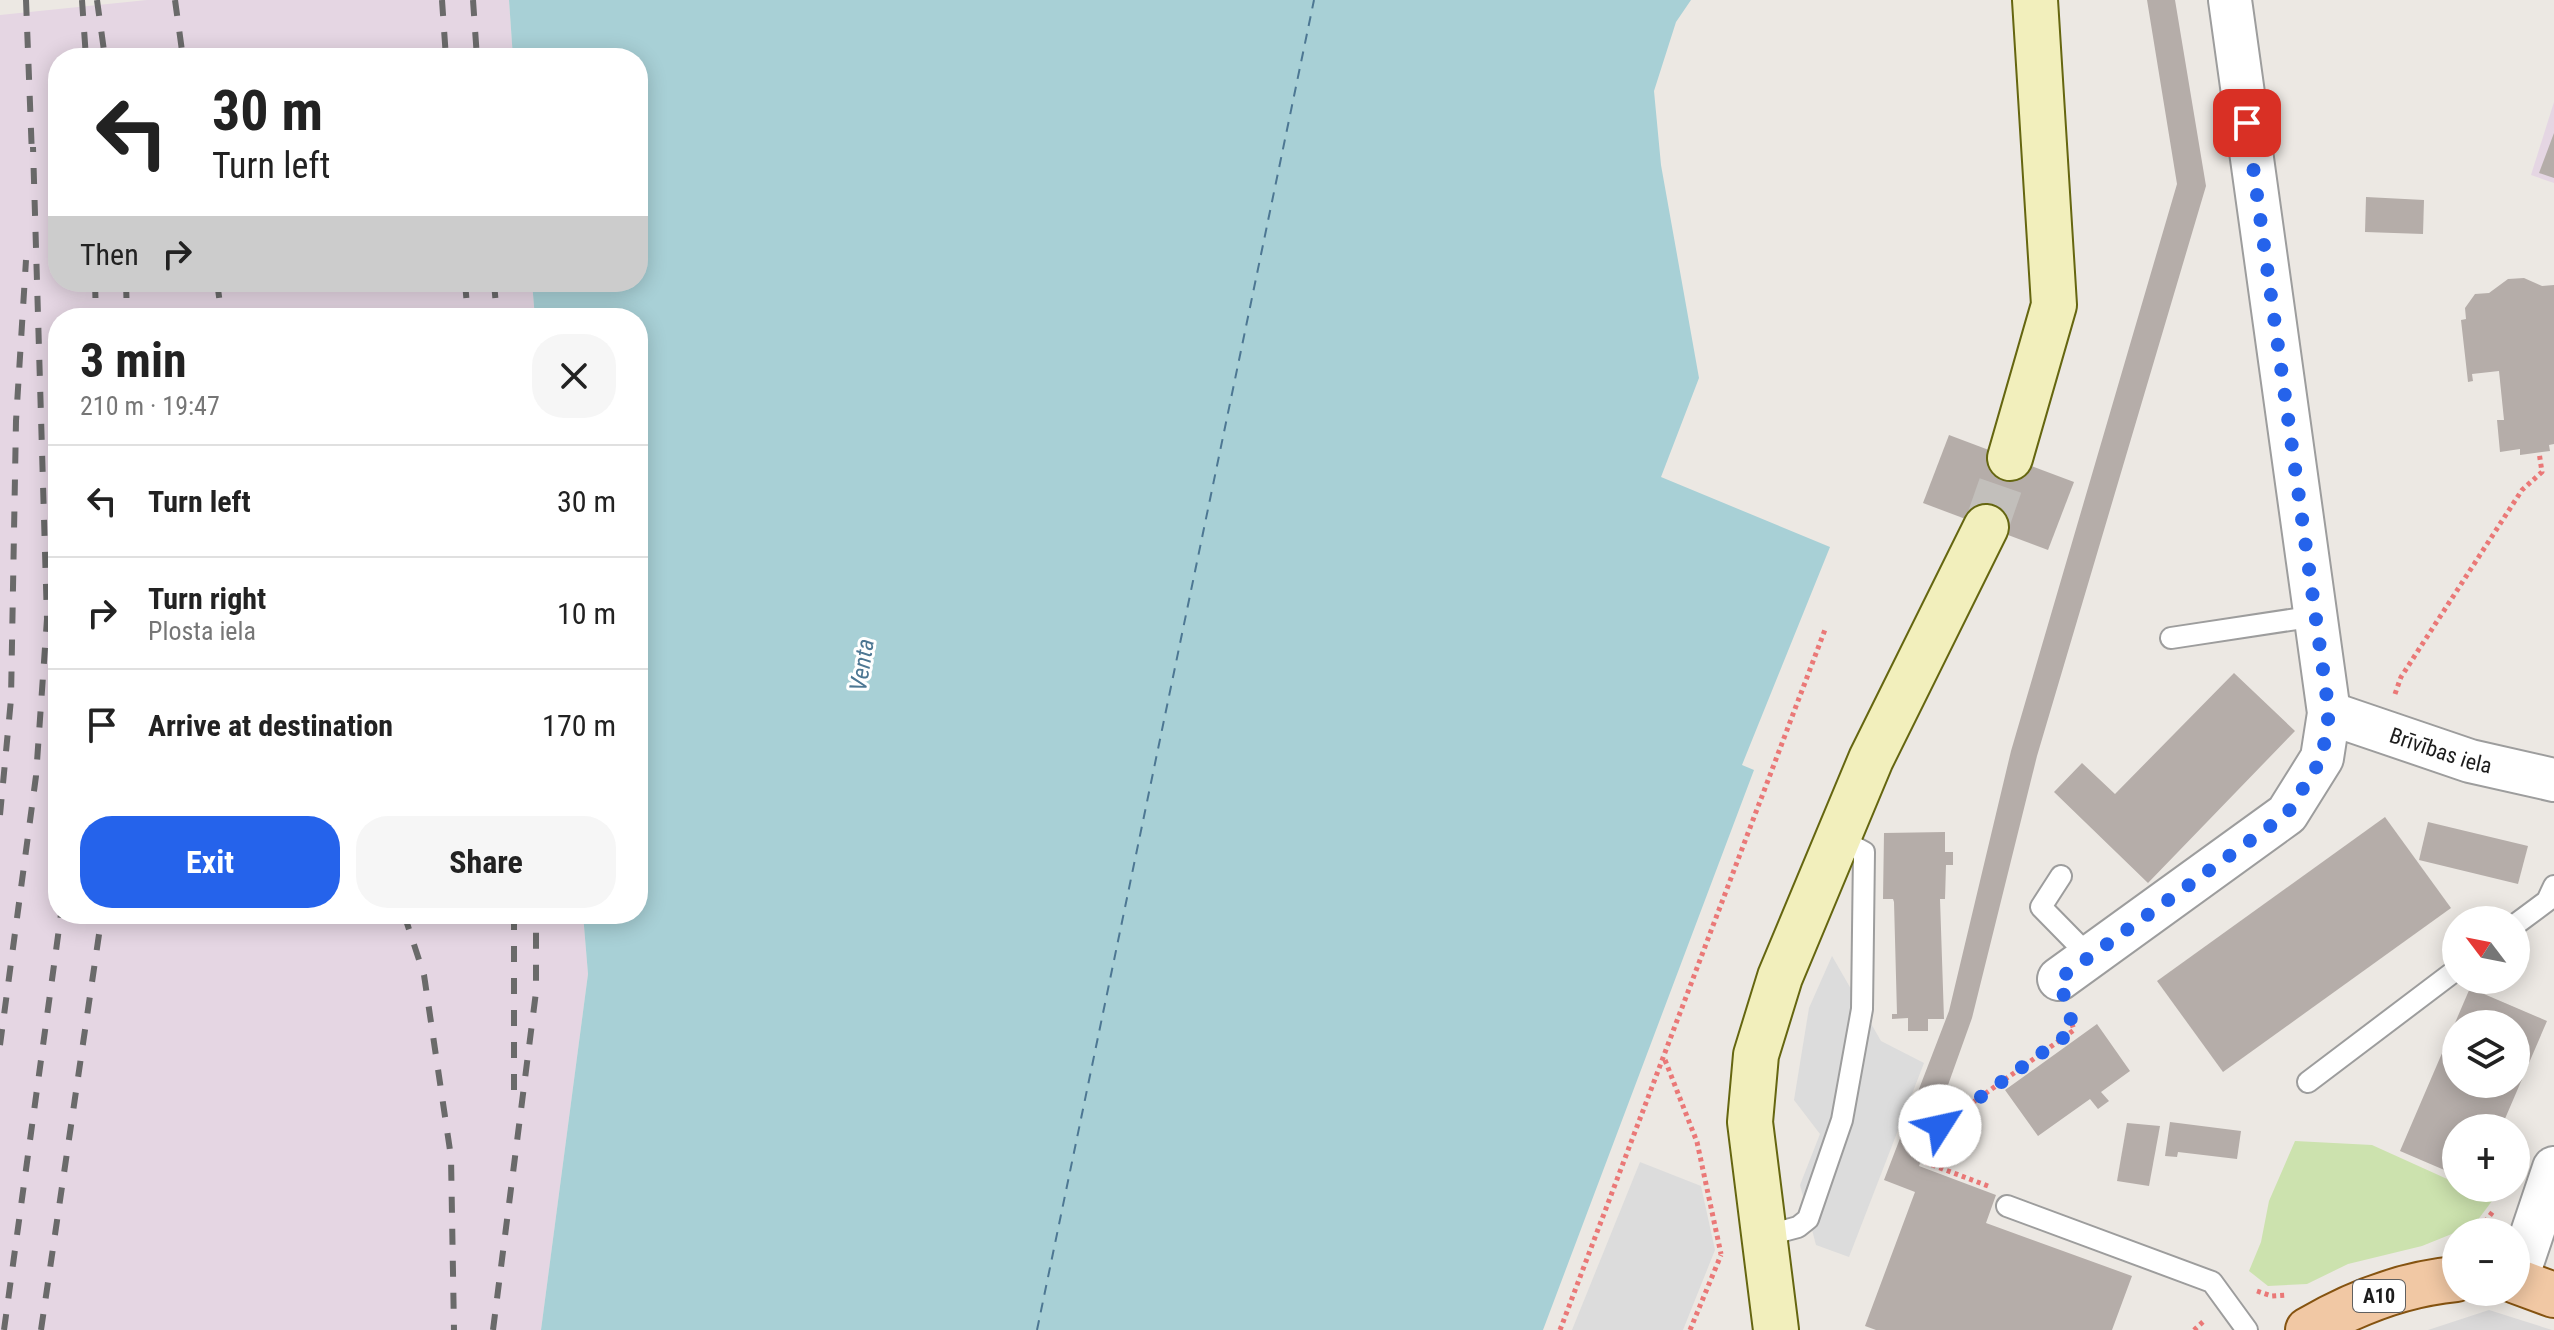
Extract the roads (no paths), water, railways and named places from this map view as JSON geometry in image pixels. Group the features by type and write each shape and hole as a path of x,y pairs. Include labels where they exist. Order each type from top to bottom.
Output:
{"main road":[{"name":"A10","path":"2308,1330 2337,1313 2396,1289 2442,1281"},
{"path":"2530,1286 2554,1295"}],"street":[{"path":"2010,458 2054,305 2035,0"},
{"path":"2075,968 2287,814 2322,758 2329,713 2230,0"},
{"path":"1776,1330 1750,1122 1756,1055 1780,977 1871,759 1986,527"},
{"name":"Brīvības iela","path":"2329,713 2470,761 2554,780"},
{"path":"2530,1239 2554,1168"}],"lane":[{"path":"2171,638 2316,616"},
{"path":"1764,1236 1798,1227 1808,1219 1842,1120 1862,1009 1864,852 1838,838"},
{"path":"2061,876 2041,907 2075,968"},
{"path":"2530,914 2547,901 2554,886"},
{"path":"2308,1082 2442,981"},
{"path":"2007,1206 2212,1282 2247,1330"}],"water":[{"name":"Venta","path":"509,0 1691,0 1676,22 1654,91 1661,165 1699,378 1661,477 1830,547 1742,765 1754,770 1543,1330 541,1330 588,974 584,924 648,924 648,308 534,308 533,292 648,292 648,48 512,48"}],"tunnel":[{"path":"1986,527 2010,458"}],"railway":[{"path":"26,0 32,156"},
{"path":"82,0 85,48"},
{"path":"97,0 104,48"},
{"path":"175,0 182,48"},
{"path":"442,0 445,48"},
{"path":"473,0 476,48"},
{"path":"0,1045 36,776 47,619 33,147"},
{"path":"0,815 11,699 16,421 26,260"},
{"path":"95,292 96,308"},
{"path":"126,292 127,308"},
{"path":"218,292 221,308"},
{"path":"466,292 467,308"},
{"path":"495,292 496,308"},
{"path":"4,1330 60,924"},
{"path":"41,1330 101,924"},
{"path":"407,924 424,975 451,1157 454,1330"},
{"path":"514,924 514,1094"},
{"path":"493,1330 536,992 536,924"}]}
